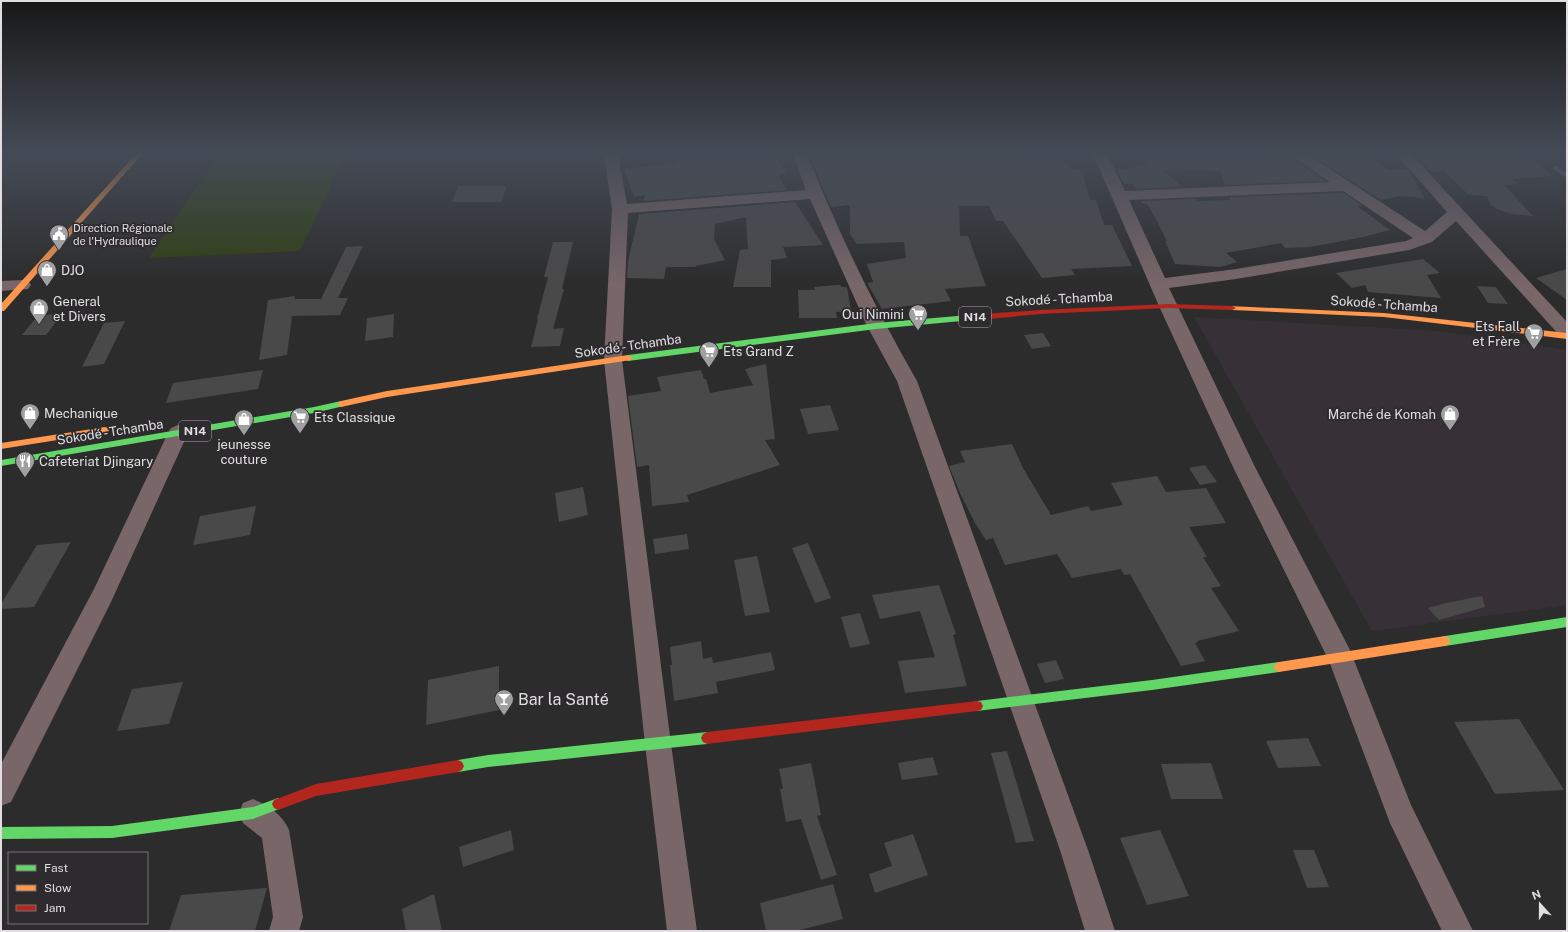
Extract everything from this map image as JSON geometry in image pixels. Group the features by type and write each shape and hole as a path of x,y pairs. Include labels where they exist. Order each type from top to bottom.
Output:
{"main road":[{"path":"1,309 97,197"},
{"name":"Sokodé - Tchamba","path":"1,463 321,408 387,394 613,360 876,326 1040,312 1168,306 1384,315 1567,336"},
{"name":"Sokodé - Tchamba","path":"316,400 345,396 387,394"},
{"name":"Sokodé - Tchamba","path":"1,446 112,429"},
{"path":"1,833 112,832 253,813 324,788 488,761 658,744 1152,685 1341,658 1567,622"}],"street":[{"path":"618,197 620,209 613,360 658,744 682,931"},
{"path":"620,209 770,197"},
{"path":"817,197 876,326 907,381 1074,850 1100,931"},
{"path":"1121,197 1168,306 1244,467 1341,658 1400,813 1458,931"},
{"path":"1364,197 1426,239"},
{"path":"1443,197 1567,333"},
{"path":"1159,284 1236,274 1409,245 1426,239 1446,223 1456,211"},
{"path":"1,286 22,285"},
{"path":"1,792 103,596 178,433"},
{"path":"253,813 275,830 288,917 284,931"}],"shaded area":[{"name":"Marché de Komah","path":"1194,317 1437,331 1567,350 1567,605 1372,631"}],"green space":[{"path":"189,197 325,197 300,251 149,258"}],"building":[{"path":"454,197 503,197 501,202 452,202"},
{"path":"644,197 689,197 643,201"},
{"path":"827,197 1090,197 1091,200 1096,200 1104,225 1112,225 1132,266 1071,269 1075,275 1042,278 1003,221 996,221 989,206 959,206 960,236 968,236 986,286 945,289 951,301 882,309 867,283 873,282 867,264 906,258 904,242 857,244 850,234 850,205 831,207"},
{"path":"1230,197 1350,197 1362,205 1357,206 1390,230 1363,237 1310,247 1285,248 1281,243 1226,253 1237,262 1220,267 1175,264 1165,241 1167,241 1156,219 1147,204 1143,204 1141,201 1195,199 1198,201 1230,200"},
{"path":"1377,197 1393,197 1381,200"},
{"path":"1488,197 1516,197 1533,216 1511,214 1491,205"},
{"path":"795,202 823,245 783,247 787,258 771,260 771,287 733,287 740,250 748,249 746,217 715,224 714,239 725,260 695,267 666,267 664,279 627,278 628,261 639,214"},
{"path":"553,242 573,242 562,289 564,289 553,329 564,328 560,346 531,347 548,277 544,277"},
{"path":"363,246 338,298 348,298 340,315 292,316 287,355 259,360 268,300 295,296 294,299 321,299 346,247"},
{"path":"1423,259 1440,273 1427,275 1441,298 1368,292 1365,285 1352,288 1336,273"},
{"path":"1567,269 1567,300 1536,278"},
{"path":"836,285 847,287 851,311 836,312 837,318 799,318 798,290 815,290 814,287"},
{"path":"1477,286 1496,287 1508,304 1488,303"},
{"path":"62,314 46,335 22,335 38,315"},
{"path":"394,314 393,337 365,341 367,318"},
{"path":"125,321 104,364 82,367 104,323"},
{"path":"1043,333 1051,346 1032,349 1024,335"},
{"path":"766,364 775,439 765,440 780,465 687,495 689,502 652,506 649,465 637,467 628,396 661,391 657,377 701,370 704,379 706,379 710,393 753,385 745,369"},
{"path":"263,370 258,389 166,403 173,383"},
{"path":"830,405 839,430 808,434 800,409"},
{"path":"1012,444 1023,468 1051,515 1088,506 1091,511 1123,505 1111,483 1157,476 1166,492 1206,488 1226,523 1189,527 1207,557 1203,557 1221,586 1211,588 1239,631 1197,641 1198,642 1195,643 1205,661 1181,666 1130,574 1124,575 1121,569 1072,578 1057,554 1005,565 993,538 986,540 975,523 949,466 965,462 960,451"},
{"path":"1205,465 1217,482 1200,485 1189,468"},
{"path":"583,487 588,515 559,522 555,493"},
{"path":"256,506 250,535 193,545 200,516"},
{"path":"687,534 689,549 655,554 653,539"},
{"path":"71,542 34,607 1,609 1,604 37,545"},
{"path":"808,543 831,598 815,603 792,548"},
{"path":"757,556 770,612 745,616 734,560"},
{"path":"939,585 956,634 953,635 967,686 905,693 898,661 935,657 920,611 880,619 872,595"},
{"path":"1482,596 1485,607 1439,620 1428,608 1446,603"},
{"path":"860,613 870,644 850,648 841,617"},
{"path":"701,641 703,659 712,657 713,663 771,652 775,670 716,682 718,693 674,701 670,665 672,665 670,647"},
{"path":"1056,660 1064,679 1045,683 1037,664"},
{"path":"499,666 499,710 426,725 428,680"},
{"path":"183,682 169,724 117,731 132,689"},
{"path":"1519,719 1564,790 1495,794 1454,722"},
{"path":"1308,738 1321,766 1278,768 1266,741"},
{"path":"1007,751 1034,841 1016,843 991,753"},
{"path":"933,757 938,775 902,780 898,763"},
{"path":"811,763 821,815 817,816 837,875 821,880 801,819 786,822 780,789 783,789 779,769"},
{"path":"1211,763 1223,799 1171,799 1161,764"},
{"path":"511,830 514,850 463,867 459,847"},
{"path":"1160,830 1189,896 1147,905 1120,838"},
{"path":"913,834 928,875 875,893 869,874 892,866 884,843"},
{"path":"1293,850 1314,850 1329,887 1307,888"},
{"path":"833,884 843,919 796,931 766,931 760,903"},
{"path":"267,888 255,931 169,931 181,895"},
{"path":"434,894 442,931 406,931 402,909"}],"traffic: fast":[{"path":"628,358 876,326 969,318"},
{"path":"1,463 314,410 341,404"},
{"path":"1445,641 1567,622"},
{"path":"977,706 1152,685 1279,667"},
{"path":"458,766 488,761 707,738"},
{"path":"1,833 112,832 253,813 278,804"}],"traffic: slow":[{"path":"1,309 100,197"},
{"path":"1232,308 1384,315 1567,336"},
{"path":"341,404 387,394 628,358"},
{"path":"1,446 105,430"},
{"path":"1279,667 1445,641"}],"traffic: jam":[{"path":"969,318 1040,312 1168,306 1232,308"},
{"path":"707,738 977,706"},
{"path":"278,804 316,790 458,766"}],"place":[{"name":"Direction Régionale de l'Hydraulique","path":"59,251"},
{"name":"DJO","path":"47,287"},
{"name":"General et Divers","path":"39,325"},
{"name":"Oui Nimini","path":"918,331"},
{"name":"Ets Fall et Frère","path":"1534,350"},
{"name":"Ets Grand Z","path":"709,368"},
{"name":"Mechanique","path":"30,430"},
{"name":"Marché de Komah","path":"1450,431"},
{"name":"Ets Classique","path":"300,434"},
{"name":"jeunesse couture","path":"244,436"},
{"name":"Cafeteriat Djingary","path":"25,478"},
{"name":"Bar la Santé","path":"504,716"}]}
